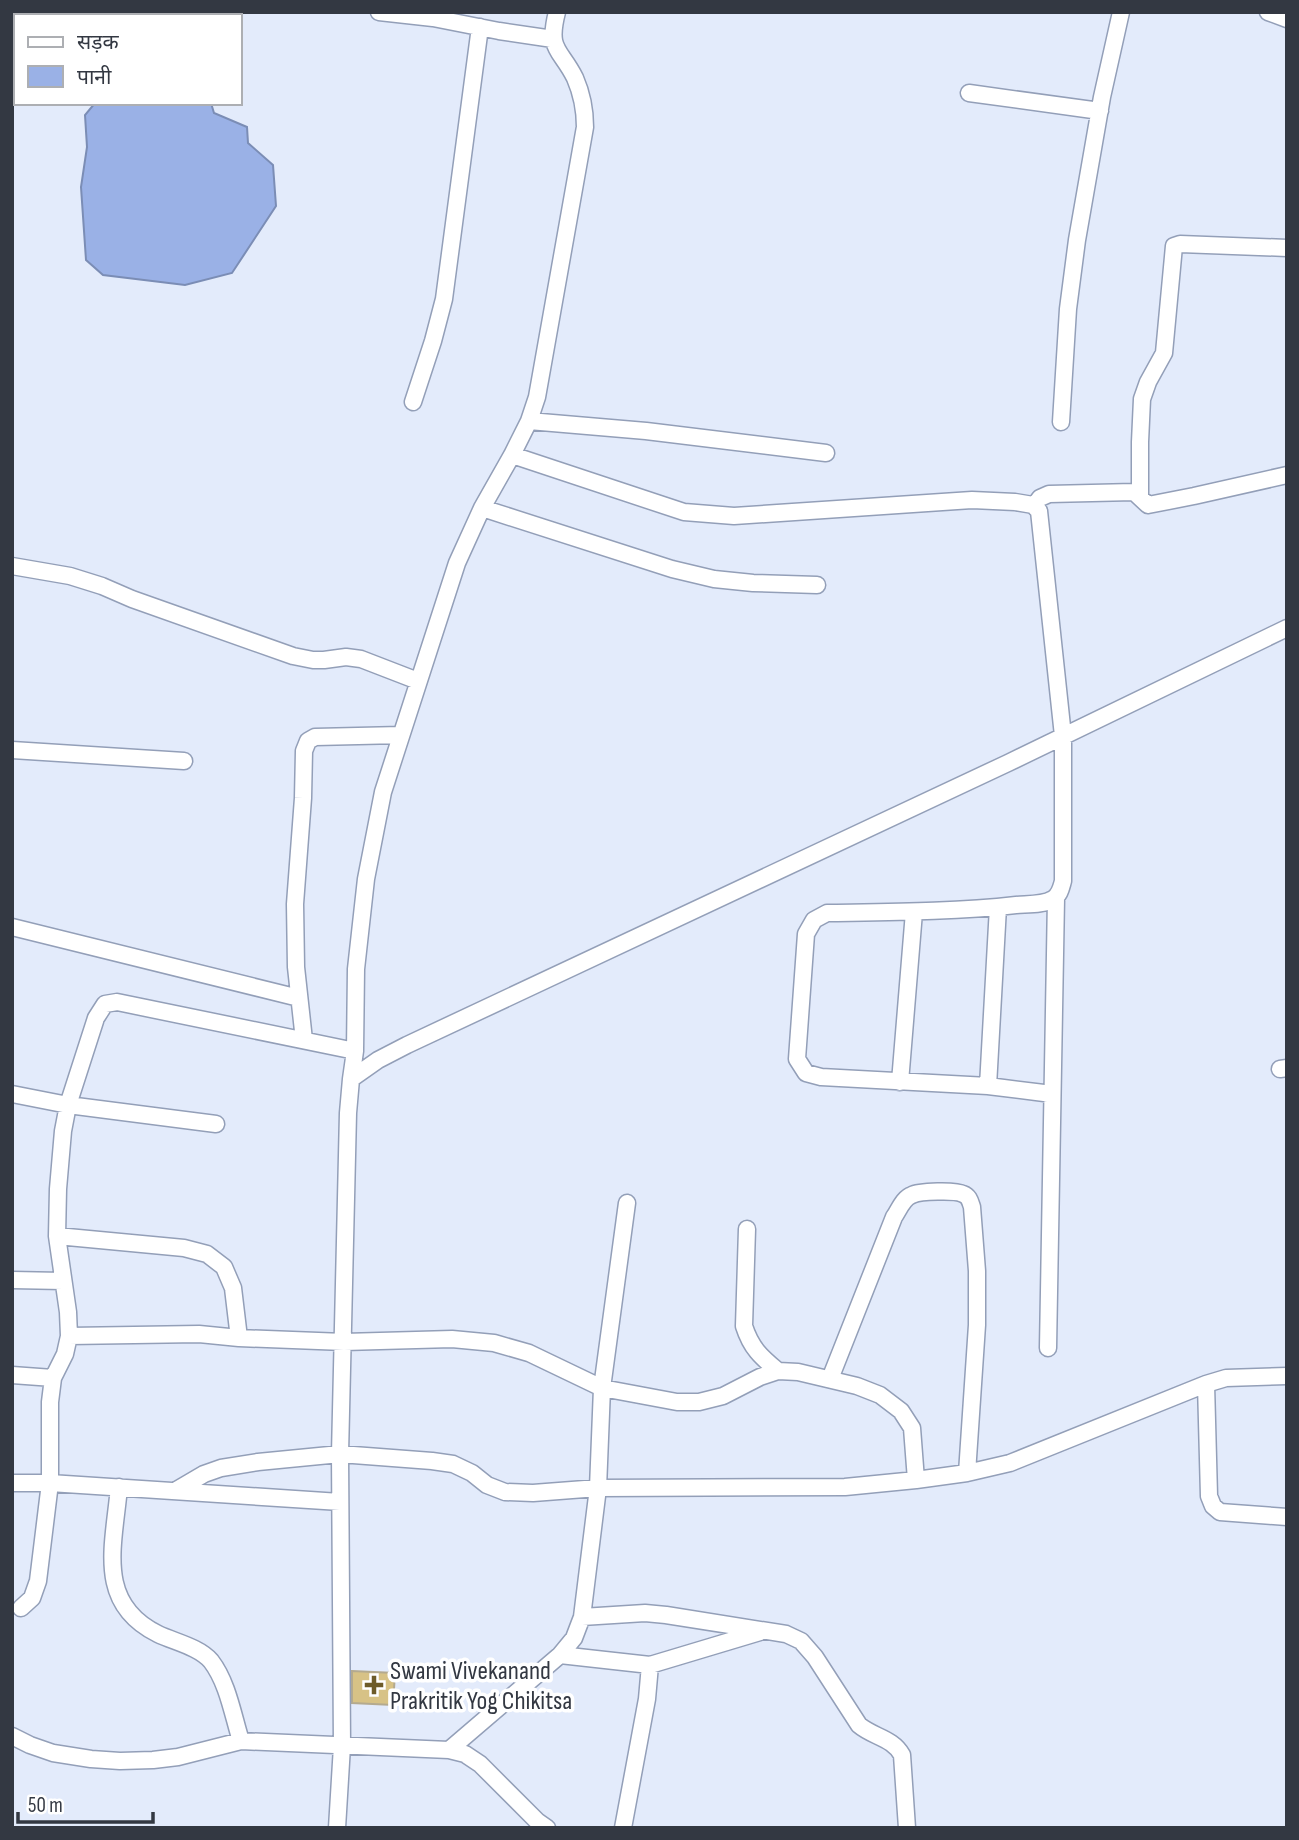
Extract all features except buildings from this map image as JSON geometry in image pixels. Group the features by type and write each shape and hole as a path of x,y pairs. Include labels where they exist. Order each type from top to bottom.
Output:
{"street":[{"path":"379,12 433,18 553,39"},
{"path":"337,1828 342,1746 340,1454 348,1113 355,1051 356,969 366,879 383,792 457,563 482,508 529,421 537,397 585,127 581,93 573,75 556,50 553,39 557,12"},
{"path":"1061,422 1068,309 1077,240 1121,12"},
{"path":"1268,12 1287,19"},
{"path":"413,402 444,299 480,27"},
{"path":"969,93 1100,111"},
{"path":"1140,496 1142,399 1164,354 1174,246 1180,244 1287,248"},
{"path":"529,421 646,431 825,453"},
{"path":"512,455 699,515 734,516 972,500 1015,502 1034,506 1039,512 1063,736 1063,881 1056,898 1048,1348"},
{"path":"1034,506 1040,498 1049,494 1123,492 1134,492 1146,504 1151,504 1287,475"},
{"path":"482,508 672,569 714,579 817,585"},
{"path":"12,566 70,576 102,586 293,656 313,660 346,657 361,659 418,681"},
{"path":"351,1079 378,1060 407,1045 1287,628"},
{"path":"304,1040 296,967 295,904 304,751 307,741 315,737 401,735"},
{"path":"12,750 184,761"},
{"path":"1052,1094 988,1086 821,1077 806,1073 797,1059 806,934 814,920 827,913 998,907 1051,901 1056,898"},
{"path":"988,1086 998,907"},
{"path":"900,1082 914,912"},
{"path":"12,928 299,998"},
{"path":"21,1608 32,1598 38,1581 50,1483 50,1402 53,1378 65,1354 69,1336 57,1236 60,1154 68,1105 96,1018 105,1004 117,1002 355,1051"},
{"path":"12,1094 68,1105 216,1124"},
{"path":"830,1379 894,1217 902,1204 909,1195 918,1193 961,1192 969,1198 972,1207 977,1271 977,1325 967,1473"},
{"path":"449,1750 560,1655 574,1638 582,1617 598,1488 602,1388 627,1203"},
{"path":"747,1229 744,1326 748,1341 758,1354 778,1371"},
{"path":"57,1236 184,1248 207,1254 224,1267 233,1288 239,1338"},
{"path":"12,1280 63,1281"},
{"path":"69,1336 199,1334 344,1342 452,1339 494,1343 529,1353 602,1388 677,1402 699,1402 723,1396 778,1371 798,1372 857,1386 880,1395 901,1410 912,1427 916,1480"},
{"path":"12,1375 53,1378"},
{"path":"175,1491 220,1468 340,1454 453,1464 472,1473 486,1485 505,1492 533,1493 598,1488 845,1488 967,1473 1010,1463 1206,1384 1226,1378 1287,1376"},
{"path":"1206,1384 1209,1496 1213,1506 1220,1512 1287,1517"},
{"path":"12,1483 50,1483 340,1502"},
{"path":"119,1487 112,1566 116,1588 125,1608 139,1624 209,1659 221,1678 241,1741"},
{"path":"582,1617 666,1615 766,1630 786,1634 801,1641 816,1657 859,1725 865,1731 898,1747 902,1755 907,1828"},
{"path":"560,1655 650,1665 766,1630"},
{"path":"622,1828 647,1699 650,1665"},
{"path":"12,1736 52,1754 120,1761 178,1758 241,1741 449,1750 465,1754 480,1764 547,1828"}],"water":[{"path":"93,105 212,105 214,113 247,127 248,143 273,165 276,206 232,273 185,285 103,275 86,260 81,187 87,147 85,115"}],"place":[{"name":"Swami Vivekanand Prakritik Yog Chikitsa","path":"374,1685"}]}
